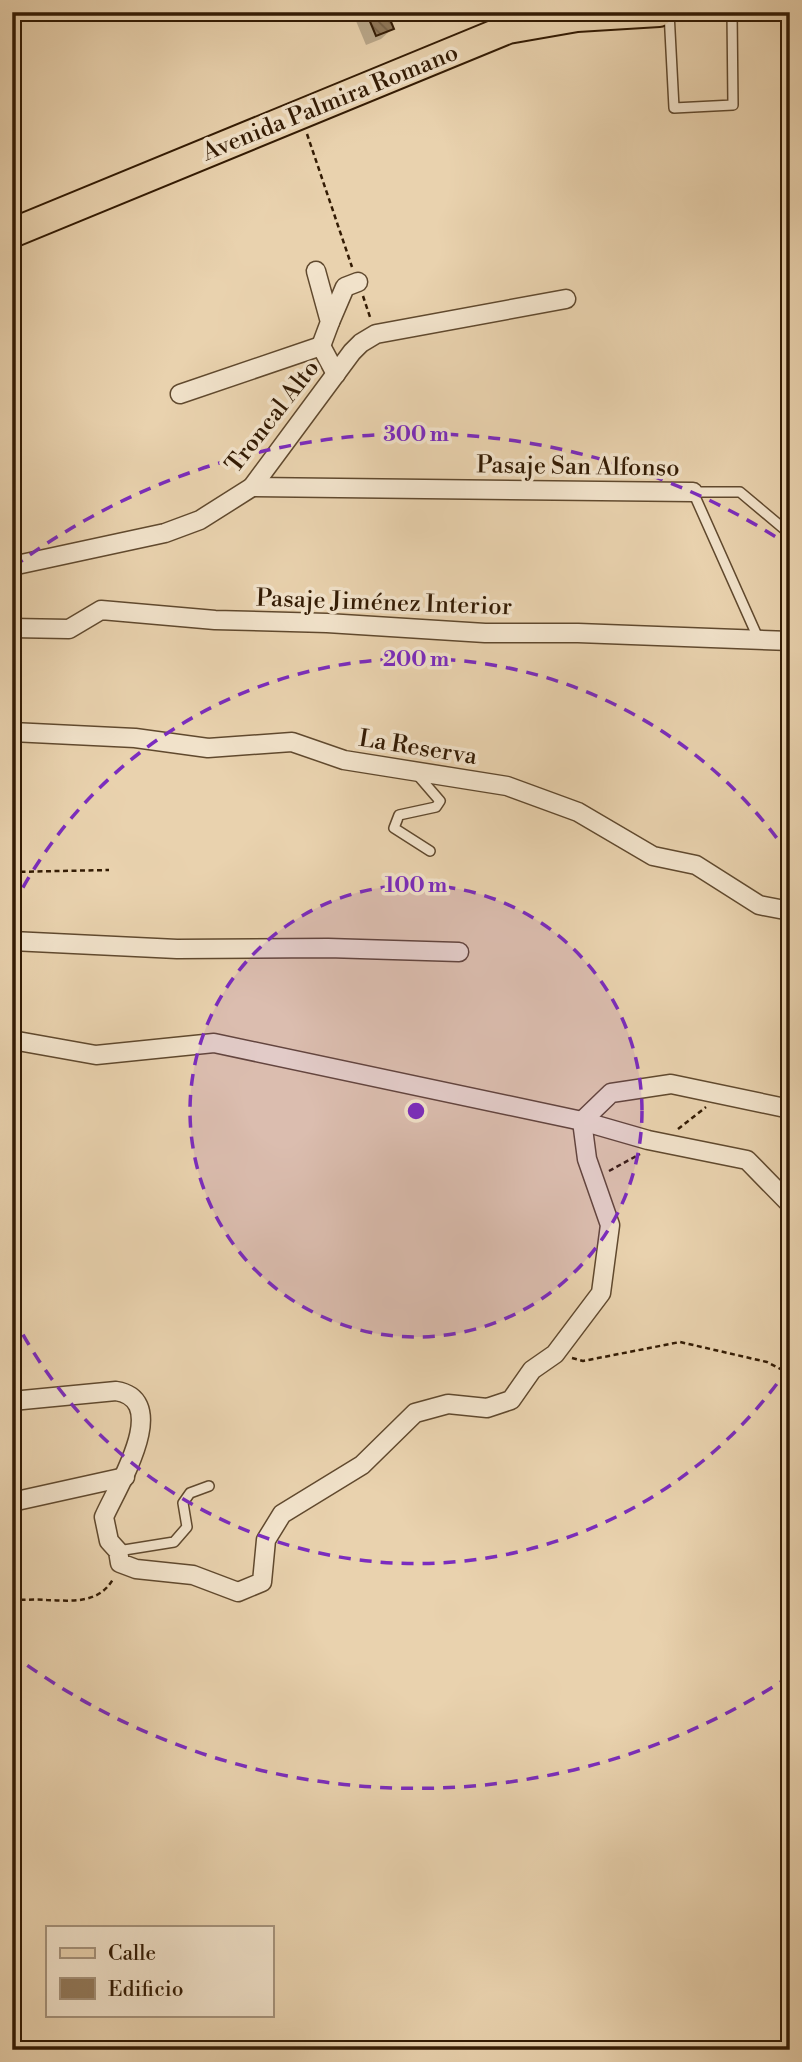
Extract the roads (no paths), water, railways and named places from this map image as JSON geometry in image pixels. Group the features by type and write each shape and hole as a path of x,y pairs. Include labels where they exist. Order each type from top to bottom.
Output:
{"main road":[{"name":"Avenida Palmira Romano","path":"12,233 508,29 577,16 659,12"}],"street":[{"path":"316,271 330,322"},
{"path":"336,374 321,346 345,287 358,282"},
{"name":"Troncal Alto","path":"12,566 165,533 200,520 252,487 360,343 376,334 566,299"},
{"path":"180,394 321,346"},
{"name":"Pasaje San Alfonso","path":"252,487 693,492"},
{"name":"Pasaje Jiménez Interior","path":"12,628 69,629 101,610 215,620 327,623 485,633 578,632 790,641"},
{"name":"La Reserva","path":"12,732 135,738 208,748 292,742 344,760 507,786 578,812 653,856 696,864 760,905 790,911"},
{"path":"12,941 177,949 328,948 459,952"},
{"path":"12,1040 96,1055 214,1043 582,1121 649,1140 747,1160 790,1204"},
{"path":"582,1121 611,1093 671,1084 790,1109"},
{"path":"12,1401 116,1391 129,1393 140,1405 141,1422 125,1477 104,1517 109,1541 119,1557 136,1569 192,1576 238,1592 262,1582 266,1540 282,1514 362,1465 415,1413 448,1405 486,1408 511,1400 532,1370 555,1354 601,1293 610,1225 587,1159 582,1121"},
{"path":"12,1502 125,1477"}],"lane":[{"path":"669,12 674,108 733,105 732,12"},
{"path":"759,640 693,492 740,492 790,534"},
{"path":"414,771 440,801 436,807 399,815 394,828 430,851"},
{"path":"119,1557 174,1542 187,1527 183,1503 190,1493 209,1486"}]}
